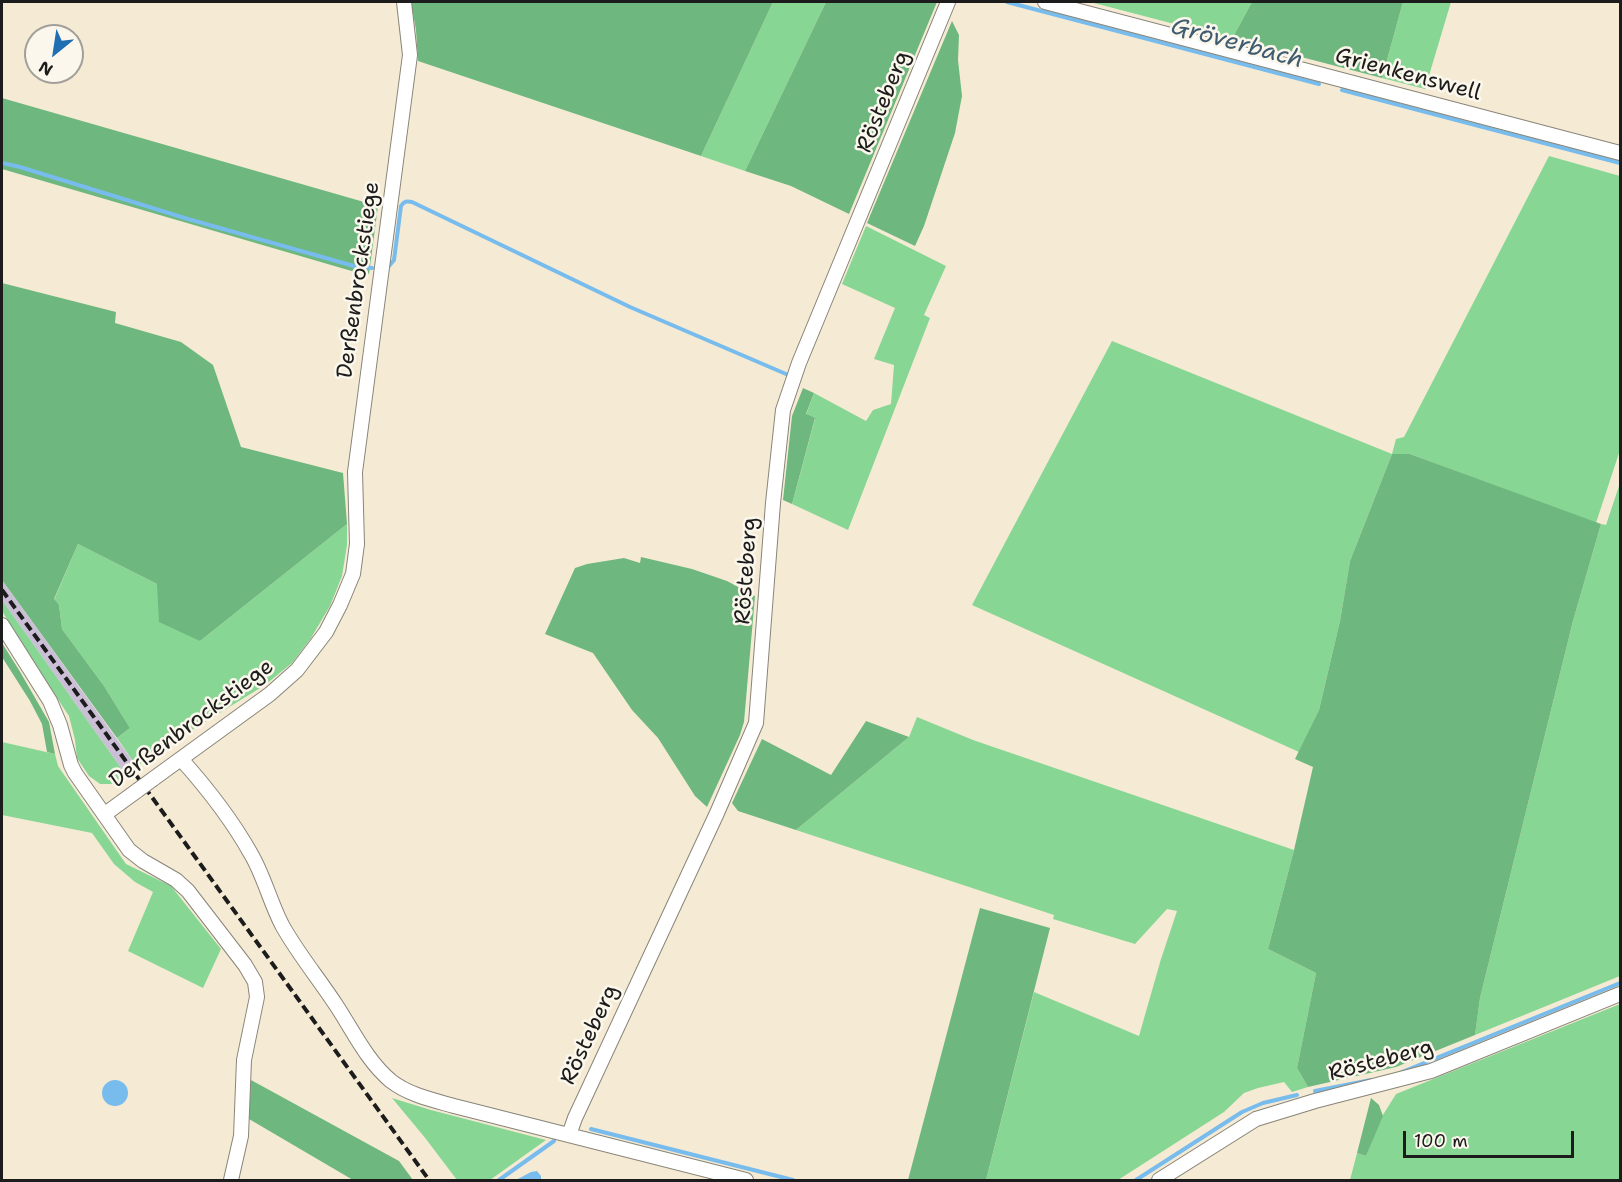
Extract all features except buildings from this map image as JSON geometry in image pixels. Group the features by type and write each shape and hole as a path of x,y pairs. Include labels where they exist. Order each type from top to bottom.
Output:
{"street":[{"name":"Derßenbrockstiege","path":"231,1180 241,1136 244,1059 257,997 255,982 245,965 188,891 168,875 135,855 105,814 270,694 297,670 326,632 353,574 357,544 355,472 410,55 404,2"},
{"name":"Rösteberg","path":"569,1134 756,723 773,503 783,410 799,363 948,2"},
{"name":"Grienkenswell","path":"1045,2 1620,153"},
{"path":"2,625 53,708 71,765 105,814"},
{"path":"181,759 204,785 241,838 261,873 286,931 369,1056 390,1080 409,1092 465,1109 746,1180"},
{"name":"Rösteberg","path":"1160,1180 1256,1119 1431,1071 1620,994"}],"shaded area":[{"path":"2,580 137,767 126,775 2,600"}],"green space":[{"path":"411,2 773,2 701,156 418,61"},
{"path":"773,2 826,2 745,171 701,156"},
{"path":"826,2 937,2 849,214 791,186 745,171"},
{"path":"1090,2 1252,2 1232,39"},
{"path":"1252,2 1403,2 1382,78 1232,39"},
{"path":"1403,2 1451,2 1425,89 1382,78"},
{"path":"952,21 959,35 958,60 962,96 955,133 924,226 915,246 867,223"},
{"path":"2,98 378,206 369,274 355,272 2,169"},
{"path":"1549,156 1620,176 1620,450 1596,523 1410,454 1392,454 1396,439 1404,437"},
{"path":"866,226 946,266 924,315 930,318 848,530 792,504 815,419 806,415 814,393 866,421 873,410 891,404 894,365 874,359 895,308 842,284"},
{"path":"2,283 116,312 115,323 181,342 213,365 241,447 343,473 347,524 200,641 159,622 157,584 78,544 54,599 59,605 62,629 104,686 130,728 117,738 2,580"},
{"path":"1112,341 1392,454 1350,561 1340,621 1319,710 1299,752 972,605"},
{"path":"803,388 814,393 806,414 815,418 792,504 783,500 792,416"},
{"path":"1392,454 1410,454 1601,524 1573,621 1480,998 1475,1035 1396,1067 1308,1087 1297,1068 1316,973 1268,949 1313,767 1295,759 1319,710 1340,621 1350,561"},
{"path":"1620,483 1620,976 1475,1035 1480,998 1573,621 1601,524 1606,525"},
{"path":"347,524 347,545 342,576 330,606 311,638 292,663 265,685 153,754 137,767 117,738 130,728 104,686 62,629 59,605 54,600 78,544 157,584 200,641"},
{"path":"641,557 692,569 727,581 755,596 744,722 707,807 695,796 658,738 632,710 593,653 545,634 575,568 624,558 640,563"},
{"path":"2,600 126,775 114,784 100,784 89,776 77,758 69,716 2,611"},
{"path":"2,643 49,722 55,754 47,752 42,724 2,657"},
{"path":"917,717 973,740 1294,850 1268,949 1316,973 1297,1068 1308,1087 1292,1092 1284,1082 1244,1093 1224,1112 1118,1180 986,1180 1034,992 1139,1036 1177,911 1167,909 1135,944 1053,919 1054,915 796,830 909,737"},
{"path":"866,721 909,737 796,830 738,811 732,803 762,739 831,775"},
{"path":"2,742 55,754 58,766 126,864 171,886 221,949 203,988 128,951 153,892 135,882 114,864 92,833 2,815"},
{"path":"980,908 1050,928 986,1180 908,1180"},
{"path":"1620,1004 1620,1180 1350,1180 1357,1153 1366,1156 1381,1118 1396,1094"},
{"path":"251,1080 399,1161 413,1180 353,1180 249,1119"},
{"path":"392,1098 546,1140 490,1180 457,1180"},
{"path":"1371,1098 1379,1105 1383,1116 1366,1156 1357,1153"}],"water":[{"path":"115,1080 124,1084 128,1093 124,1102 115,1106 106,1102 102,1093 106,1084"},
{"path":"537,1171 541,1180 516,1180 531,1172"}],"waterway":[{"name":"Gröverbach","path":"1007,2 1319,84"},
{"name":"Gröverbach","path":"1342,90 1620,163"},
{"path":"2,163 188,219 354,266 372,268"},
{"path":"389,266 394,260 401,206 403,203 412,202 630,307 786,374"},
{"path":"1402,1072 1620,983"},
{"path":"1315,1091 1371,1080"},
{"path":"1136,1180 1242,1112 1263,1103 1297,1095"},
{"path":"591,1129 793,1180"},
{"path":"499,1180 554,1141"}],"railway":[{"path":"2,590 429,1180"}]}
